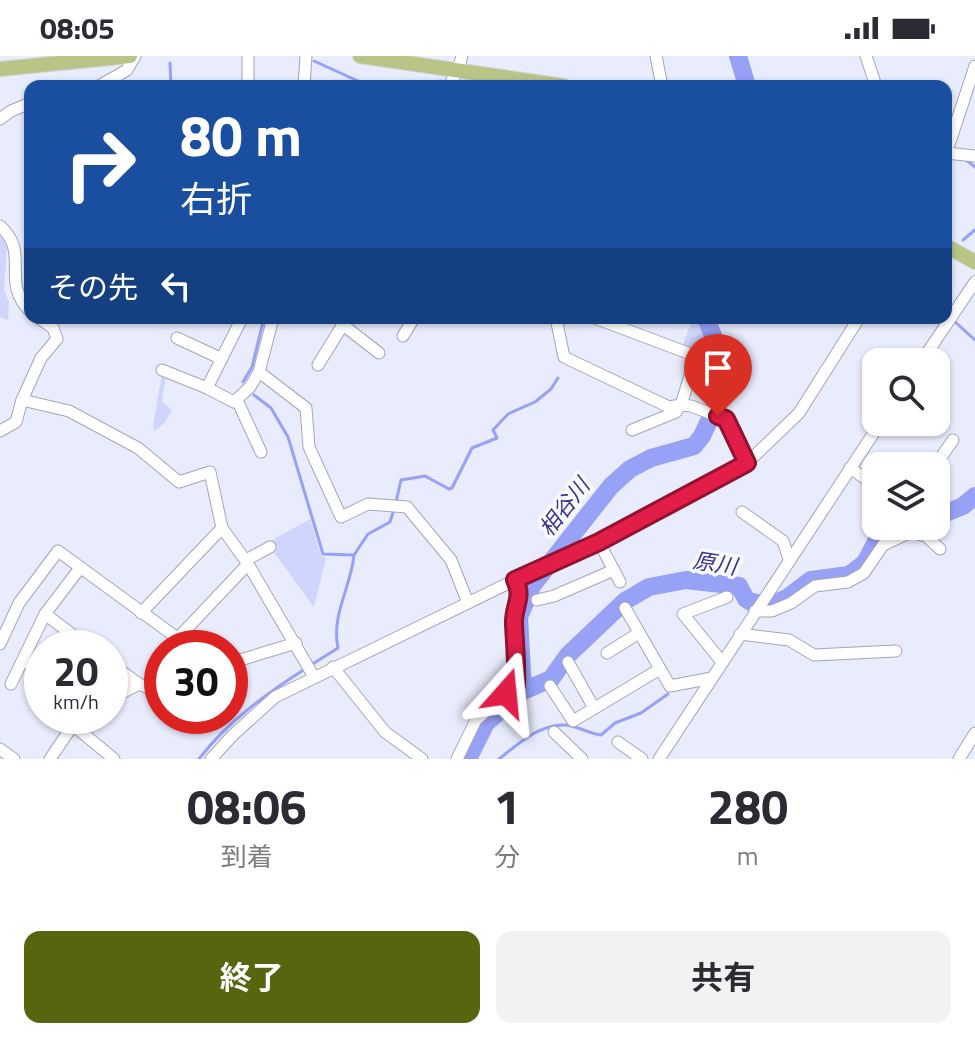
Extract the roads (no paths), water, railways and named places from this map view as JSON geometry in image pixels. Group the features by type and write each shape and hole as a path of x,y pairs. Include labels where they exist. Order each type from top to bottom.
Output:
{"main road":[{"path":"0,69 132,56"},
{"path":"360,56 460,63 537,80"},
{"path":"952,249 975,262"}],"street":[{"path":"110,80 127,70 132,56"},
{"path":"248,56 248,80"},
{"path":"306,56 307,80"},
{"path":"656,56 661,80"},
{"path":"866,56 874,80"},
{"path":"952,135 975,66"},
{"path":"0,119 24,106"},
{"path":"952,154 975,156"},
{"path":"0,226 13,246 11,286 16,301 24,307"},
{"path":"952,316 975,282"},
{"path":"0,431 16,422 22,400 41,358 57,339 53,328 47,324"},
{"path":"207,388 239,324"},
{"path":"162,370 234,402 250,387 259,372 271,324"},
{"path":"318,365 343,324"},
{"path":"348,324 379,353"},
{"path":"403,336 410,324"},
{"path":"557,324 564,357 669,407 681,405 726,419 747,463"},
{"path":"611,324 696,356 676,412 632,430"},
{"path":"211,759 275,697 599,542 747,463 799,413 855,324"},
{"path":"931,348 947,324"},
{"path":"177,338 222,359"},
{"path":"259,372 306,408 309,447 341,517 368,504 407,507 451,560 468,603"},
{"path":"22,400 69,411 138,448 179,482 210,472 222,528 247,562 314,677"},
{"path":"237,400 261,452"},
{"path":"659,759 872,436"},
{"path":"945,452 953,440"},
{"path":"850,468 862,476"},
{"path":"742,512 783,541 789,559"},
{"path":"141,613 222,528"},
{"path":"758,606 772,611 791,603 815,586 848,582 864,573 883,545 911,532 926,536 940,549"},
{"path":"599,542 620,582"},
{"path":"185,630 247,562 270,547"},
{"path":"0,644 19,603 58,551 166,630"},
{"path":"38,630 45,614 80,568"},
{"path":"537,600 554,596 614,570"},
{"path":"457,759 476,720 516,685 514,620 521,595 515,580"},
{"path":"722,662 683,614 727,597"},
{"path":"625,608 670,686 712,678"},
{"path":"45,614 66,630"},
{"path":"607,653 639,633"},
{"path":"740,634 789,640 814,655 896,651"},
{"path":"248,658 296,643"},
{"path":"11,684 24,660"},
{"path":"568,662 594,708"},
{"path":"333,667 385,732 422,759"},
{"path":"550,686 573,721 660,669"},
{"path":"128,676 144,686"},
{"path":"128,690 139,684"},
{"path":"554,732 582,759"},
{"path":"959,759 975,733"},
{"path":"50,759 67,734"},
{"path":"90,734 114,759"},
{"path":"618,742 642,759"},
{"path":"0,749 14,759"}],"waterway":[{"name":"相谷川","path":"738,56 745,80"},
{"path":"314,61 356,80"},
{"path":"170,63 171,80"},
{"path":"965,159 975,167"},
{"path":"963,240 975,230"},
{"path":"954,321 975,340"},
{"path":"243,382 252,367 263,324"},
{"name":"相谷川","path":"523,691 519,617 532,586 611,486 630,469 651,458 694,446 702,436 725,386 723,361 708,324"},
{"path":"396,502 401,480 425,476 452,488 472,448 497,438 493,430 508,414 535,402 551,389 558,378"},
{"path":"254,395 271,408 288,437 323,554 354,555 337,624 338,648 311,665"},
{"name":"原川","path":"950,511 975,496"},
{"path":"354,555 368,534 390,522 394,509"},
{"name":"原川","path":"468,759 486,723 523,691 551,679 568,655 625,601 649,587 686,580 739,586 751,602 771,605 787,598 811,580 849,575 865,563 880,540"},
{"path":"199,759 248,710 305,669"},
{"path":"499,759 529,736 546,728 565,725 601,735 615,723 641,713 668,694"}]}
